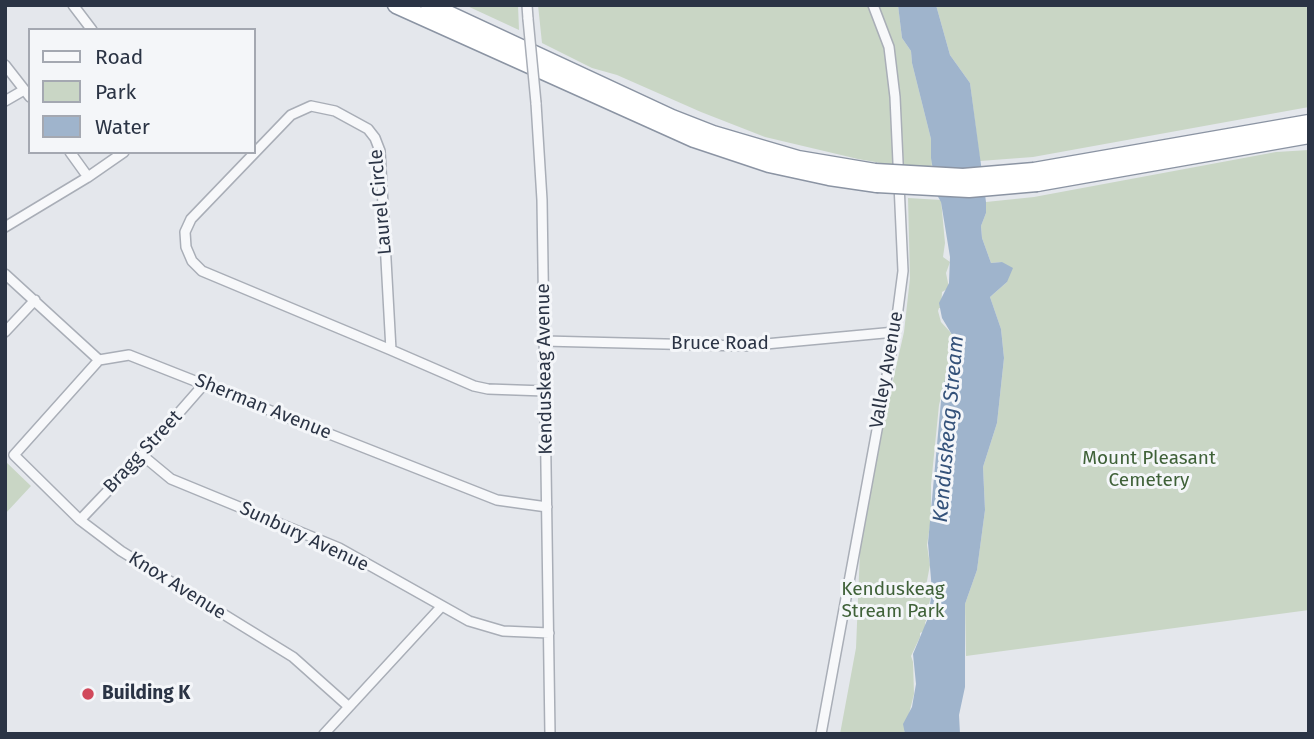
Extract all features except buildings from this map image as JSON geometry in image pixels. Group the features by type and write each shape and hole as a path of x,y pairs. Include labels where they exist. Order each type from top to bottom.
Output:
{"highway":[{"path":"396,5 694,139 769,164 821,176 1035,177 1309,135"},
{"path":"429,5 672,118 713,134 876,178"},
{"path":"1035,177 1309,123"}],"street":[{"path":"73,5 90,28"},
{"name":"Kenduskeag Avenue","path":"527,5 542,200 550,734"},
{"name":"Valley Avenue","path":"821,734 895,332 903,271 895,97 889,47 873,5"},
{"path":"5,65 27,94 5,101"},
{"name":"Laurel Circle","path":"256,151 291,115 311,106 335,111 368,130 375,138 380,151 391,350"},
{"path":"71,154 88,177"},
{"path":"5,227 121,154"},
{"name":"Laurel Circle","path":"254,154 191,219 185,232 186,247 192,261 201,271 474,386 545,391"},
{"path":"5,274 99,360"},
{"path":"5,332 35,300"},
{"name":"Bruce Road","path":"544,341 744,346 895,332"},
{"name":"Sherman Avenue","path":"99,360 128,355 205,383 497,500 547,508"},
{"name":"Knox Avenue","path":"99,360 14,455 80,520 121,551 293,657 348,706"},
{"name":"Bragg Street","path":"80,520 205,383"},
{"name":"Sunbury Avenue","path":"142,455 172,479 339,548 441,607 485,627 512,632 549,633"},
{"path":"324,734 441,607"}],"green space":[{"path":"465,5 518,5 519,30"},
{"path":"538,5 898,5 902,38 911,51 931,139 932,169 858,159 765,137 617,75 592,68 542,43"},
{"path":"936,5 1309,5 1309,107 1033,157 980,161 970,83 950,55"},
{"name":"Mount Pleasant Cemetery","path":"1309,150 1309,610 966,656 965,604 977,570 985,510 983,467 997,423 1004,358 1001,329 990,297 1007,282 1002,262 991,263 982,238 981,226 986,213 986,202 1034,197 1276,152"},
{"name":"Kenduskeag Stream Park","path":"908,198 941,200 945,243 943,257 950,262 946,273 949,288 942,292 941,308 938,311 941,322 952,334 954,358 958,360 939,405 927,545 930,565 926,586 930,588 932,584 933,588 929,604 931,609 925,623 927,630 920,633 911,656 914,694 904,734 840,734 856,648 860,551 867,495 904,332 910,278"},
{"path":"5,461 31,486 5,514"}],"water":[{"name":"Kenduskeag Stream","path":"898,5 936,5 950,55 970,83 986,202 986,213 981,226 982,238 991,263 1002,262 1013,268 1007,282 990,297 1001,329 1004,358 997,423 983,467 985,510 977,570 965,604 965,687 959,715 960,734 905,734 903,724 912,707 916,684 913,654 928,618 932,591 928,543 942,390 948,370 955,359 954,338 942,318 939,303 949,283 950,257 931,158 931,139 911,51 902,38"}],"place":[{"name":"Building K","path":"88,694"}]}
